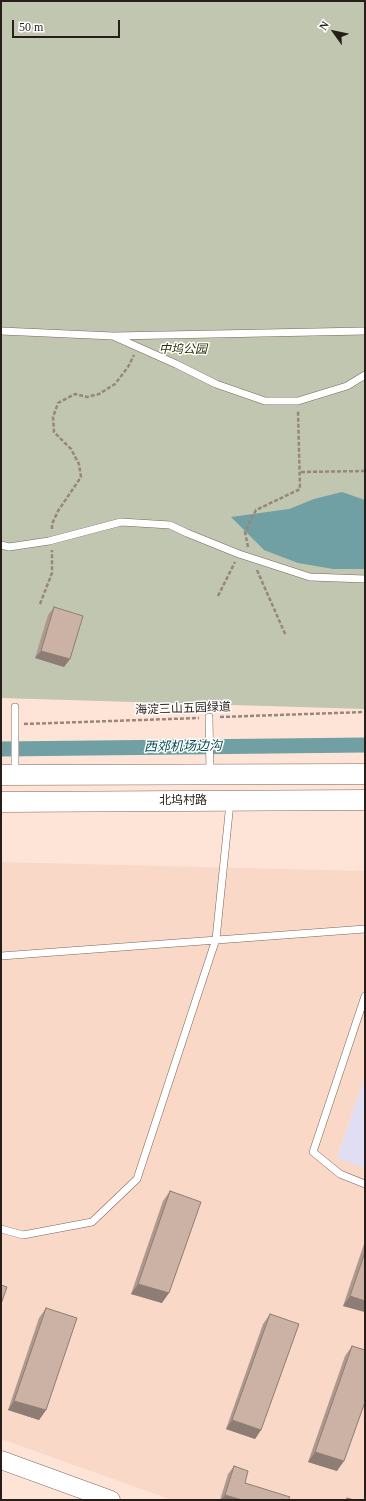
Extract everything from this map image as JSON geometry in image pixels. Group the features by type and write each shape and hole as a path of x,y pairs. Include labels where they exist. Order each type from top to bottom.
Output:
{"main road":[{"path":"10,770 210,765 365,774"},
{"name":"北坞村路","path":"1,802 365,800"}],"street":[{"path":"1,1460 111,1500"}],"lane":[{"path":"1,331 113,336 365,331"},
{"path":"113,336 176,364 216,384 266,401 298,400 347,386 365,375"},
{"path":"1,545 9,547 52,540 120,522 170,525 251,559 310,577 365,579"},
{"path":"10,770 16,733 14,724 15,707"},
{"path":"209,717 210,765"},
{"path":"1,1229 23,1235 92,1222 137,1179 216,939 230,800"},
{"path":"1,956 365,929"},
{"path":"365,996 313,1152 340,1174 365,1184"}],"path":[{"path":"40,604 52,572 52,524 58,511 81,477 79,464 71,449 54,432 53,417 58,403 75,394 87,397 99,394 115,384 128,367 138,348"},
{"path":"286,636 251,559 245,532 256,510 300,489 301,472 298,400"},
{"path":"301,472 365,471"},
{"path":"218,596 239,554"},
{"name":"海淀三山五园绿道","path":"14,724 365,712"}],"shaded area":[{"path":"1,862 365,871 365,1076 337,1157 365,1168 365,1500 172,1500 1,1439"},
{"path":"365,1076 365,1168 337,1158"}],"green space":[{"name":"中坞公园","path":"1,1 365,1 365,709 1,698"}],"water":[{"path":"342,492 365,500 365,569 333,569 298,563 264,550 231,517 289,509 314,499"}],"building":[{"path":"54,607 83,616 70,659 41,651"},
{"path":"170,1191 201,1202 169,1293 138,1284"},
{"path":"365,1252 365,1301 350,1296"},
{"path":"1,1285 7,1287 1,1304"},
{"path":"46,1308 77,1318 46,1410 14,1401"},
{"path":"270,1314 299,1324 261,1430 232,1420"},
{"path":"352,1346 365,1350 365,1402 344,1461 315,1452"},
{"path":"234,1466 248,1471 245,1483 290,1497 288,1500 242,1500 225,1495"}],"waterway":[{"name":"西郊机场边沟","path":"1,749 365,745"}]}
